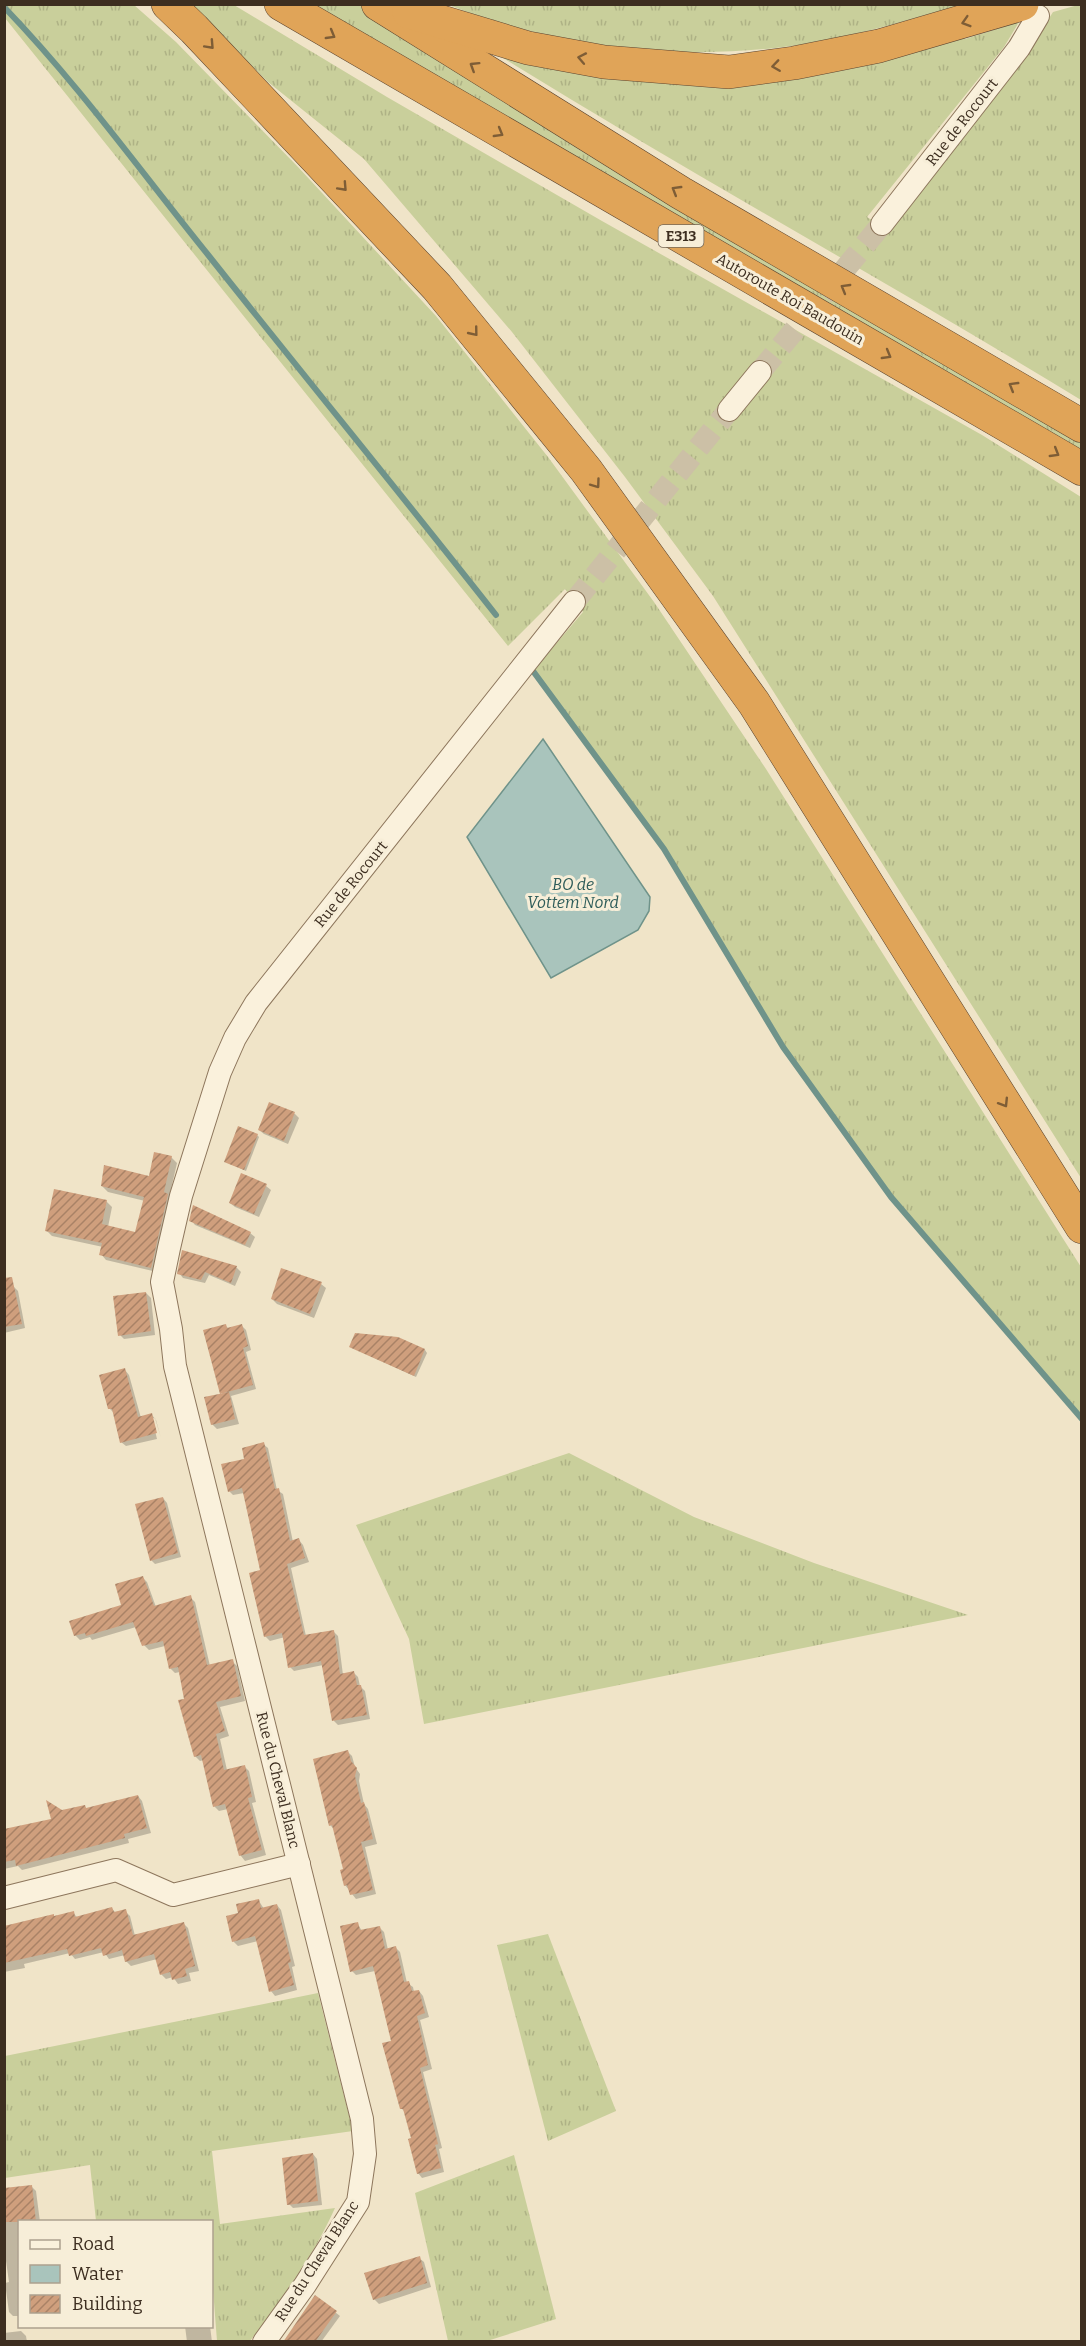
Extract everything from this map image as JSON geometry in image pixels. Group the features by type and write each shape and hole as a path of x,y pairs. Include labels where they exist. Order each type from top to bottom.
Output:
{"highway":[{"path":"168,4 437,288 586,470 754,703 1082,1227"},
{"name":"Autoroute Roi Baudouin","path":"280,4 1082,469"},
{"name":"E313","path":"378,4 681,193 1082,426"},
{"path":"384,4 528,48 604,62 729,72 794,63 879,46 1030,10"}],"street":[{"name":"Rue de Rocourt","path":"882,224 1019,48 1030,10"},
{"path":"729,410 760,372"},
{"name":"Rue de Rocourt","path":"181,1196 220,1072 235,1038 256,1003 574,603"},
{"name":"Rue du Cheval Blanc","path":"181,1196 162,1282 175,1366 362,2119 365,2154 358,2202 305,2285 264,2342"},
{"path":"4,1898 116,1870 173,1896 299,1864"}],"green space":[{"path":"5,5 134,5 176,42 298,167 436,316 548,457 654,602 766,769 1081,1267 1081,1419 891,1197 783,1047 664,849 533,671 583,612 565,589 508,646 5,18"},
{"path":"190,5 234,5 387,97 602,221 982,435 1081,497 1081,1178 713,596 625,477 512,332 364,159 268,82"},
{"path":"306,5 359,5 493,93 1081,441 1081,456"},
{"path":"449,5 960,5 891,25 822,41 775,48 692,52 609,46 568,40 528,31"},
{"path":"1081,5 1081,400 479,43 615,72 961,32 965,39 1019,22 1004,47 867,217 889,231 1026,55 1053,12"},
{"path":"569,1453 694,1517 814,1563 968,1615 424,1724 409,1639 356,1525"},
{"path":"548,1934 616,2111 548,2141 497,1945"},
{"path":"318,1993 353,2131 212,2151 220,2224 335,2208 307,2261 250,2341 217,2341 213,2289 213,2220 96,2220 90,2165 5,2178 5,2056"},
{"path":"514,2155 556,2319 487,2341 448,2341 415,2193"}],"water":[{"name":"BO de Vottem Nord","path":"543,739 650,897 649,911 638,930 551,978 467,837"}],"building":[{"path":"269,1102 295,1112 284,1141 258,1130"},
{"path":"238,1126 258,1134 244,1170 224,1162"},
{"path":"154,1152 172,1156 164,1192 168,1194 151,1268 99,1255 102,1243 45,1231 54,1189 107,1200 102,1224 135,1232 144,1197 101,1186 104,1165 149,1176"},
{"path":"241,1173 267,1184 254,1214 229,1203"},
{"path":"193,1205 251,1232 245,1245 189,1221"},
{"path":"182,1250 237,1266 231,1283 205,1272 201,1280 177,1274"},
{"path":"281,1268 322,1282 310,1314 271,1299"},
{"path":"12,1277 22,1324 4,1327 4,1278"},
{"path":"146,1292 151,1331 118,1336 113,1296"},
{"path":"226,1324 227,1328 242,1324 248,1346 243,1348 253,1385 220,1394 203,1330"},
{"path":"355,1333 398,1337 425,1349 414,1376 349,1347"},
{"path":"125,1368 138,1417 152,1413 157,1433 120,1443 112,1409 108,1409 99,1375"},
{"path":"229,1392 235,1419 211,1425 204,1397"},
{"path":"264,1442 275,1489 279,1488 290,1541 299,1538 305,1558 287,1564 304,1635 334,1630 340,1674 354,1671 357,1685 361,1685 367,1715 332,1721 321,1661 288,1668 282,1633 264,1637 249,1573 260,1570 242,1488 228,1492 221,1464 244,1459 242,1448"},
{"path":"163,1497 178,1553 150,1561 135,1504"},
{"path":"143,1576 154,1606 191,1595 207,1665 233,1659 241,1696 216,1702 225,1731 216,1734 224,1770 245,1765 252,1797 248,1798 262,1850 239,1856 225,1804 213,1807 201,1755 194,1757 178,1700 184,1699 178,1667 169,1669 163,1641 142,1646 133,1622 86,1636 85,1633 74,1636 69,1621 121,1605 115,1584"},
{"path":"348,1750 351,1761 357,1768 355,1776 361,1803 364,1802 373,1839 361,1842 373,1890 350,1895 347,1885 344,1886 340,1870 343,1869 332,1825 329,1826 313,1759"},
{"path":"138,1795 147,1828 124,1834 125,1838 16,1866 15,1860 4,1862 4,1829 51,1819 46,1800 62,1810 85,1805 86,1808"},
{"path":"259,1899 261,1908 277,1904 294,1985 269,1992 255,1936 232,1942 226,1916 238,1913 236,1904"},
{"path":"112,1907 114,1912 126,1909 133,1935 184,1922 195,1966 185,1969 187,1976 172,1980 170,1972 160,1975 154,1954 125,1962 122,1950 103,1956 101,1948 69,1956 67,1949 4,1963 4,1926 74,1911 75,1917"},
{"path":"358,1922 360,1930 380,1926 385,1949 396,1946 404,1982 409,1981 412,1991 419,1990 425,2013 417,2016 428,2065 420,2068 438,2144 435,2145 441,2168 417,2174 408,2139 411,2138 403,2109 400,2109 382,2043 391,2041 373,1966 350,1972 340,1926"},
{"path":"313,2153 318,2201 287,2205 282,2158"},
{"path":"32,2185 36,2220 4,2222 4,2188"},
{"path":"420,2256 427,2283 373,2300 364,2273"},
{"path":"315,2295 337,2311 315,2342 283,2342"}],"waterway":[{"path":"4,7 84,98 496,615"},
{"path":"533,671 664,849 783,1047 891,1197 1082,1419"}],"tunnel":[{"path":"760,372 882,224"},
{"path":"574,602 729,410"}]}
